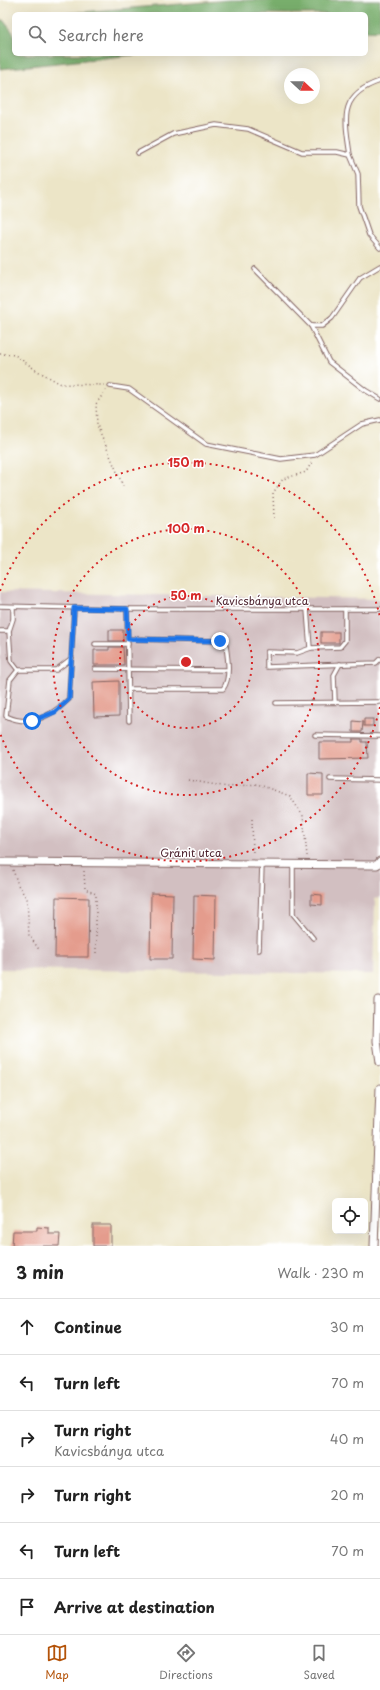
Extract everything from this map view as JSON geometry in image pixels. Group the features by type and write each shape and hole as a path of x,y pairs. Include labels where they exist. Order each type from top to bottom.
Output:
{"street":[{"name":"Gránit utca","path":"0,862 377,865 380,861"},
{"path":"378,1000 377,1041 380,1062"},
{"path":"374,1246 380,1088"}],"lane":[{"path":"380,81 369,85 351,98 345,119 350,155 358,174 359,206 369,235 380,248"},
{"path":"138,153 173,134 216,125 248,129 302,152 337,152 350,155"},
{"path":"311,326 322,326 332,318 360,278 380,266"},
{"path":"255,270 311,326 329,362 365,390 380,399"},
{"path":"110,386 129,389 206,444 281,459 315,455 362,424 380,420"},
{"name":"Kavicsbánya utca","path":"0,606 127,609 380,609"},
{"path":"13,607 9,631 11,661 18,670"},
{"path":"18,670 10,680 6,716 13,720 32,721 55,712 69,699 74,608"},
{"path":"127,609 129,721"},
{"path":"307,609 311,648"},
{"path":"345,609 345,641 340,647 311,648 297,653 267,652 267,668 376,663 380,659"},
{"path":"0,631 9,631"},
{"path":"128,639 220,641 226,646 227,670 227,684 223,689 128,689"},
{"path":"95,644 128,644"},
{"path":"18,670 56,670 72,658"},
{"path":"335,702 334,675 340,664"},
{"path":"95,670 227,670"},
{"path":"276,703 380,702"},
{"path":"315,735 380,736"},
{"path":"330,779 380,780"},
{"path":"259,950 262,863"},
{"path":"293,864 293,914 313,938"}],"path":[{"path":"0,354 15,355 36,370 61,384 110,386"},
{"path":"110,386 96,404 98,425 123,486"},
{"path":"274,518 274,493 283,479 306,472 315,455"},
{"path":"188,780 228,787 257,784 290,796 303,816 308,864"},
{"path":"252,819 253,863"},
{"path":"11,862 18,885 27,899 29,935 40,951"},
{"path":"84,863 85,889 96,894 96,954"}],"shaded area":[{"path":"0,592 380,599 380,898 375,899 373,974 0,969"}],"green space":[{"path":"230,0 380,0 380,30 368,31 368,12 82,12"},
{"path":"0,20 3,20 12,31 12,56 123,56 0,69"}],"building":[{"path":"109,630 123,630 123,641 109,641"},
{"path":"321,632 339,632 339,643 321,643"},
{"path":"109,647 123,647 124,665 94,665 94,650 109,650"},
{"path":"119,681 119,716 94,717 93,682"},
{"path":"364,719 373,719 373,726 364,726"},
{"path":"353,721 363,722 362,732 353,732"},
{"path":"353,739 362,739 362,742 367,742 368,758 319,759 319,742 353,742"},
{"path":"308,773 323,774 323,795 308,795"},
{"path":"151,893 173,894 172,959 150,959"},
{"path":"311,894 322,895 322,905 311,904"},
{"path":"194,895 216,896 215,960 193,959"},
{"path":"56,897 89,898 88,957 55,957"},
{"path":"93,1225 111,1225 111,1246 93,1246"},
{"path":"37,1227 49,1228 49,1234 60,1234 59,1246 12,1246 13,1231 37,1231"}],"route":[{"path":"32,721 55,712 69,699 74,608 127,609 128,639 220,641"}]}
